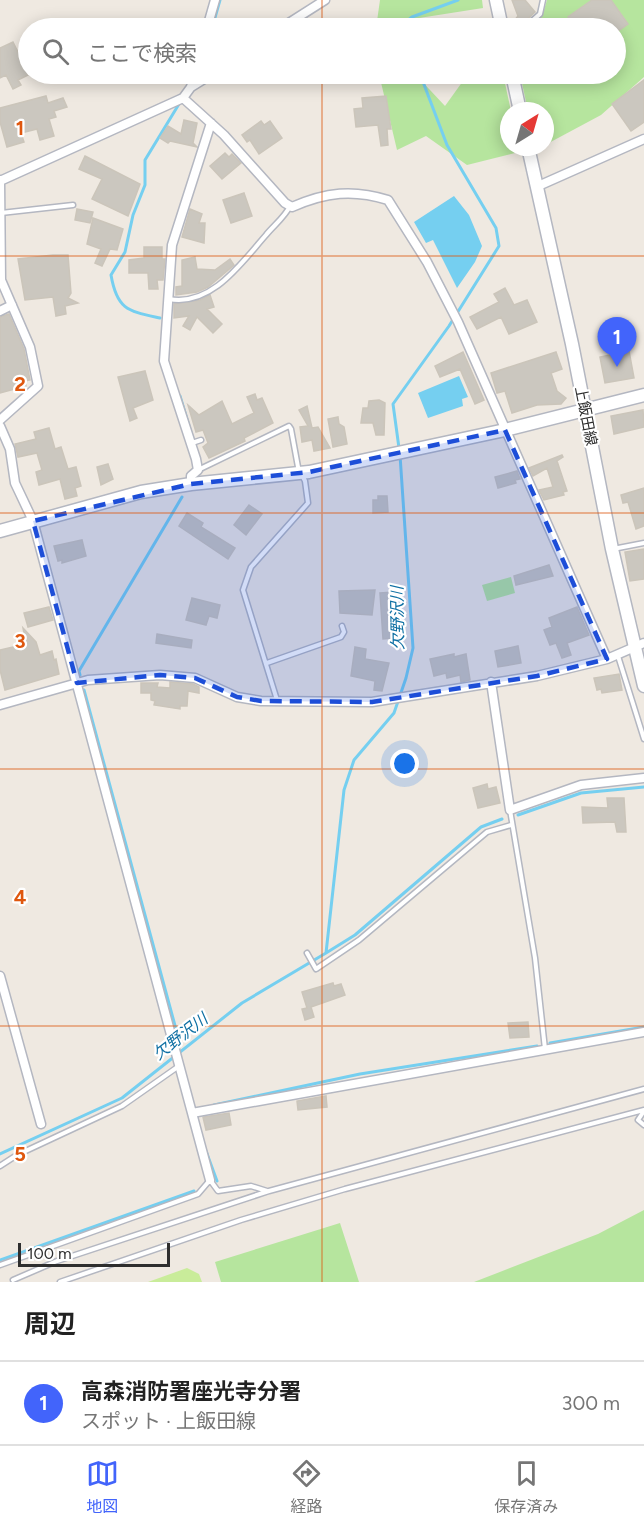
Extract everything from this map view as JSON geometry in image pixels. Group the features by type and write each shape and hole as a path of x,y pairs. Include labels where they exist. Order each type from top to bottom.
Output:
{"street":[{"path":"210,18 215,0"},
{"path":"297,18 325,0"},
{"path":"496,0 500,18"},
{"path":"0,420 38,386 36,364 1,280 0,181 183,98 192,84"},
{"path":"191,87 196,84"},
{"path":"514,84 518,102"},
{"path":"183,98 211,123 290,206 334,192 368,194 388,200 427,261 456,318 607,659"},
{"path":"191,484 191,476 198,470 196,441 164,361 172,245 211,123"},
{"path":"536,187 644,139"},
{"name":"上飯田線","path":"530,156 586,409 612,549 639,646 644,686"},
{"path":"0,311 12,305"},
{"path":"0,531 141,492 302,472 407,452 644,395"},
{"path":"0,426 10,449 15,483 33,521 210,1180"},
{"path":"0,705 77,683 160,675 195,678 237,697 372,702 537,676 607,659 639,646"},
{"path":"490,682 510,810 581,785 644,778"},
{"path":"0,976 41,1125"},
{"path":"192,1113 644,1032"}],"lane":[{"path":"537,18 543,0"},
{"path":"1,213 73,205"},
{"path":"169,299 177,300 210,292 231,274 290,206"},
{"path":"198,470 289,426 308,503 251,567 243,590 278,700"},
{"path":"612,549 644,543"},
{"path":"267,663 341,637 342,626"},
{"path":"618,655 644,739"},
{"path":"510,810 535,958 545,1050"},
{"path":"308,955 316,969 359,940 487,832 511,825"},
{"path":"0,1166 17,1155 122,1106 179,1063"},
{"path":"13,1280 57,1261 269,1191 644,1089"},
{"path":"644,1110 638,1119 644,1125"},
{"path":"60,1282 241,1220 512,1144 644,1110"},
{"path":"0,1264 198,1194 210,1180 218,1191 251,1186 269,1191"}],"highlighted area":[{"path":"505,430 607,659 537,676 372,702 261,701 237,697 195,678 160,675 77,683 33,521 191,484 309,472"}],"green space":[{"path":"380,0 482,0 483,8 419,18 377,18"},
{"path":"547,0 644,0 644,77 601,115 554,140 554,102 526,102 522,84 626,84 626,18 540,18"},
{"path":"381,84 424,84 445,106 461,84 505,84 509,102 500,102 500,156 503,156 467,165 426,136 397,150"},
{"path":"511,577 515,593 487,601 482,585"},
{"path":"644,1210 644,1282 474,1282 598,1234"},
{"path":"340,1223 359,1282 221,1282 215,1262"},
{"path":"187,1268 199,1274 202,1282 148,1282"}],"water":[{"path":"454,196 469,215 482,246 475,262 457,288 433,240 426,243 414,222"},
{"path":"459,376 468,397 462,399 463,406 428,418 418,393"}],"building":[{"path":"512,0 525,0 535,12 529,18 516,18 518,16"},
{"path":"592,0 611,0 624,18 569,18"},
{"path":"13,42 18,52 18,84 21,85 13,89 6,75 0,78 0,48"},
{"path":"644,80 644,122 631,131 612,104"},
{"path":"46,96 48,103 63,98 67,107 54,111 56,117 49,119 54,136 40,140 37,129 21,133 24,142 7,147 0,122 0,108"},
{"path":"386,96 391,129 387,129 388,145 381,146 378,125 356,127 354,109 363,108 362,98"},
{"path":"184,120 197,123 193,143 197,147 170,141 168,143 160,138 168,126 181,134"},
{"path":"261,121 264,125 270,121 282,138 259,154 250,140 247,142 242,135"},
{"path":"225,153 229,157 232,154 241,163 222,179 210,166"},
{"path":"85,156 140,184 128,216 92,199 102,179 79,169"},
{"path":"244,193 252,216 231,223 223,200"},
{"path":"77,209 93,212 90,223 75,220"},
{"path":"190,209 202,214 199,223 205,223 204,243 182,237"},
{"path":"93,218 123,229 117,250 110,249 102,266 95,263 101,249 87,244"},
{"path":"144,247 162,247 162,259 165,259 163,280 157,280 158,289 149,289 148,273 129,273 129,260 144,258"},
{"path":"68,255 71,293 68,298 78,303 65,306 66,314 56,316 53,297 25,300 18,259"},
{"path":"195,257 197,269 215,270 230,259 234,265 208,287 197,292 176,295 176,287 182,286 182,260"},
{"path":"505,288 514,305 527,300 537,322 509,334 501,317 477,329 470,317 499,302 494,294"},
{"path":"210,295 214,307 207,309 222,324 213,333 197,317 190,330 183,326 189,316 174,318 174,304 200,300"},
{"path":"9,314 24,349 30,380 25,381 26,386 0,393 0,317"},
{"path":"629,351 634,378 605,383 600,357"},
{"path":"463,352 484,400 475,404 460,369 440,377 435,366"},
{"path":"556,352 562,369 551,373 557,391 566,398 561,404 537,405 512,413 505,391 497,393 491,373"},
{"path":"145,371 153,400 133,408 137,418 130,421 118,377"},
{"path":"255,394 257,400 262,398 273,423 244,438 245,441 209,458 203,447 208,443 203,430 196,432 188,405 199,415 222,401 232,424 254,413 247,397"},
{"path":"379,400 385,403 384,435 376,435 373,423 361,423 363,408 368,408 369,401"},
{"path":"307,406 312,428 318,427 330,448 314,451 312,440 302,442 300,427 308,426 299,410"},
{"path":"643,410 644,427 614,434 611,416"},
{"path":"338,417 339,424 344,427 347,444 333,447 328,419"},
{"path":"49,428 55,449 61,447 68,469 76,467 81,486 75,488 77,496 65,499 60,479 39,485 36,472 42,470 37,453 18,457 15,444 36,439 34,432"},
{"path":"562,455 563,457 557,461 567,491 563,492 564,495 544,500 539,490 553,487 547,468 533,476 529,468"},
{"path":"108,464 113,479 101,485 97,467"},
{"path":"517,471 520,479 515,480 516,483 498,488 495,477"},
{"path":"644,488 644,526 636,529 628,502 623,503 621,495"},
{"path":"378,496 387,496 388,512 373,513 373,500 378,500"},
{"path":"249,505 262,514 246,535 234,525"},
{"path":"187,513 203,523 201,527 235,548 228,559 179,526"},
{"path":"82,540 86,556 62,563 62,560 58,561 54,546"},
{"path":"644,549 644,579 630,581 625,552"},
{"path":"549,565 553,576 516,585 514,576"},
{"path":"375,590 372,615 340,613 339,591"},
{"path":"394,592 393,638 383,639 380,593"},
{"path":"192,598 220,605 217,618 209,616 206,625 186,620"},
{"path":"49,607 53,620 28,627 24,613"},
{"path":"577,607 589,635 567,643 571,655 562,658 556,643 550,645 544,630 552,627 549,618"},
{"path":"23,628 36,642 40,655 52,651 59,674 5,690 0,670 0,650 26,644"},
{"path":"157,634 192,640 191,648 156,643"},
{"path":"518,646 521,663 498,667 495,651"},
{"path":"355,647 366,649 365,659 389,663 382,691 374,690 375,681 351,676"},
{"path":"454,654 454,657 466,654 470,680 461,682 460,675 447,678 446,673 434,676 430,659"},
{"path":"619,674 622,690 602,693 601,689 597,690 594,678"},
{"path":"170,682 193,684 199,687 199,693 188,691 187,706 180,706 180,709 154,705 155,701 151,700 151,693 141,693 141,683 158,683 157,687 170,688"},
{"path":"487,784 488,789 496,787 500,803 478,808 473,788"},
{"path":"607,798 624,798 626,832 617,832 615,822 583,823 582,807 608,808"},
{"path":"333,983 334,986 341,984 345,995 311,1007 314,1017 305,1020 302,1009 307,1008 302,992"},
{"path":"528,1022 529,1037 510,1038 508,1023"},
{"path":"326,1096 327,1107 298,1110 297,1101"},
{"path":"229,1113 231,1125 206,1130 203,1117"}],"waterway":[{"path":"215,18 220,0"},
{"name":"欠野沢川","path":"411,18 458,0"},
{"name":"欠野沢川","path":"399,448 393,404 449,326 499,246 496,228 447,145 424,84"},
{"path":"160,318 132,311 126,307 117,296 111,275 125,252 133,215 145,185 145,160 179,104"},
{"path":"180,396 200,463"},
{"name":"欠野沢川","path":"0,1154 122,1098 242,1003 326,953 344,790 354,760 394,713 413,648 400,455"},
{"path":"80,675 79,671 182,497"},
{"path":"84,690 177,1033"},
{"path":"518,815 581,793 644,787"},
{"path":"326,953 355,935 481,827 502,819"},
{"path":"550,1043 644,1027"},
{"path":"214,1105 360,1074 537,1046"},
{"path":"206,1151 217,1181"},
{"path":"0,1260 194,1191"}],"place":[{"name":"高森消防署座光寺分署","path":"617,367"}]}
